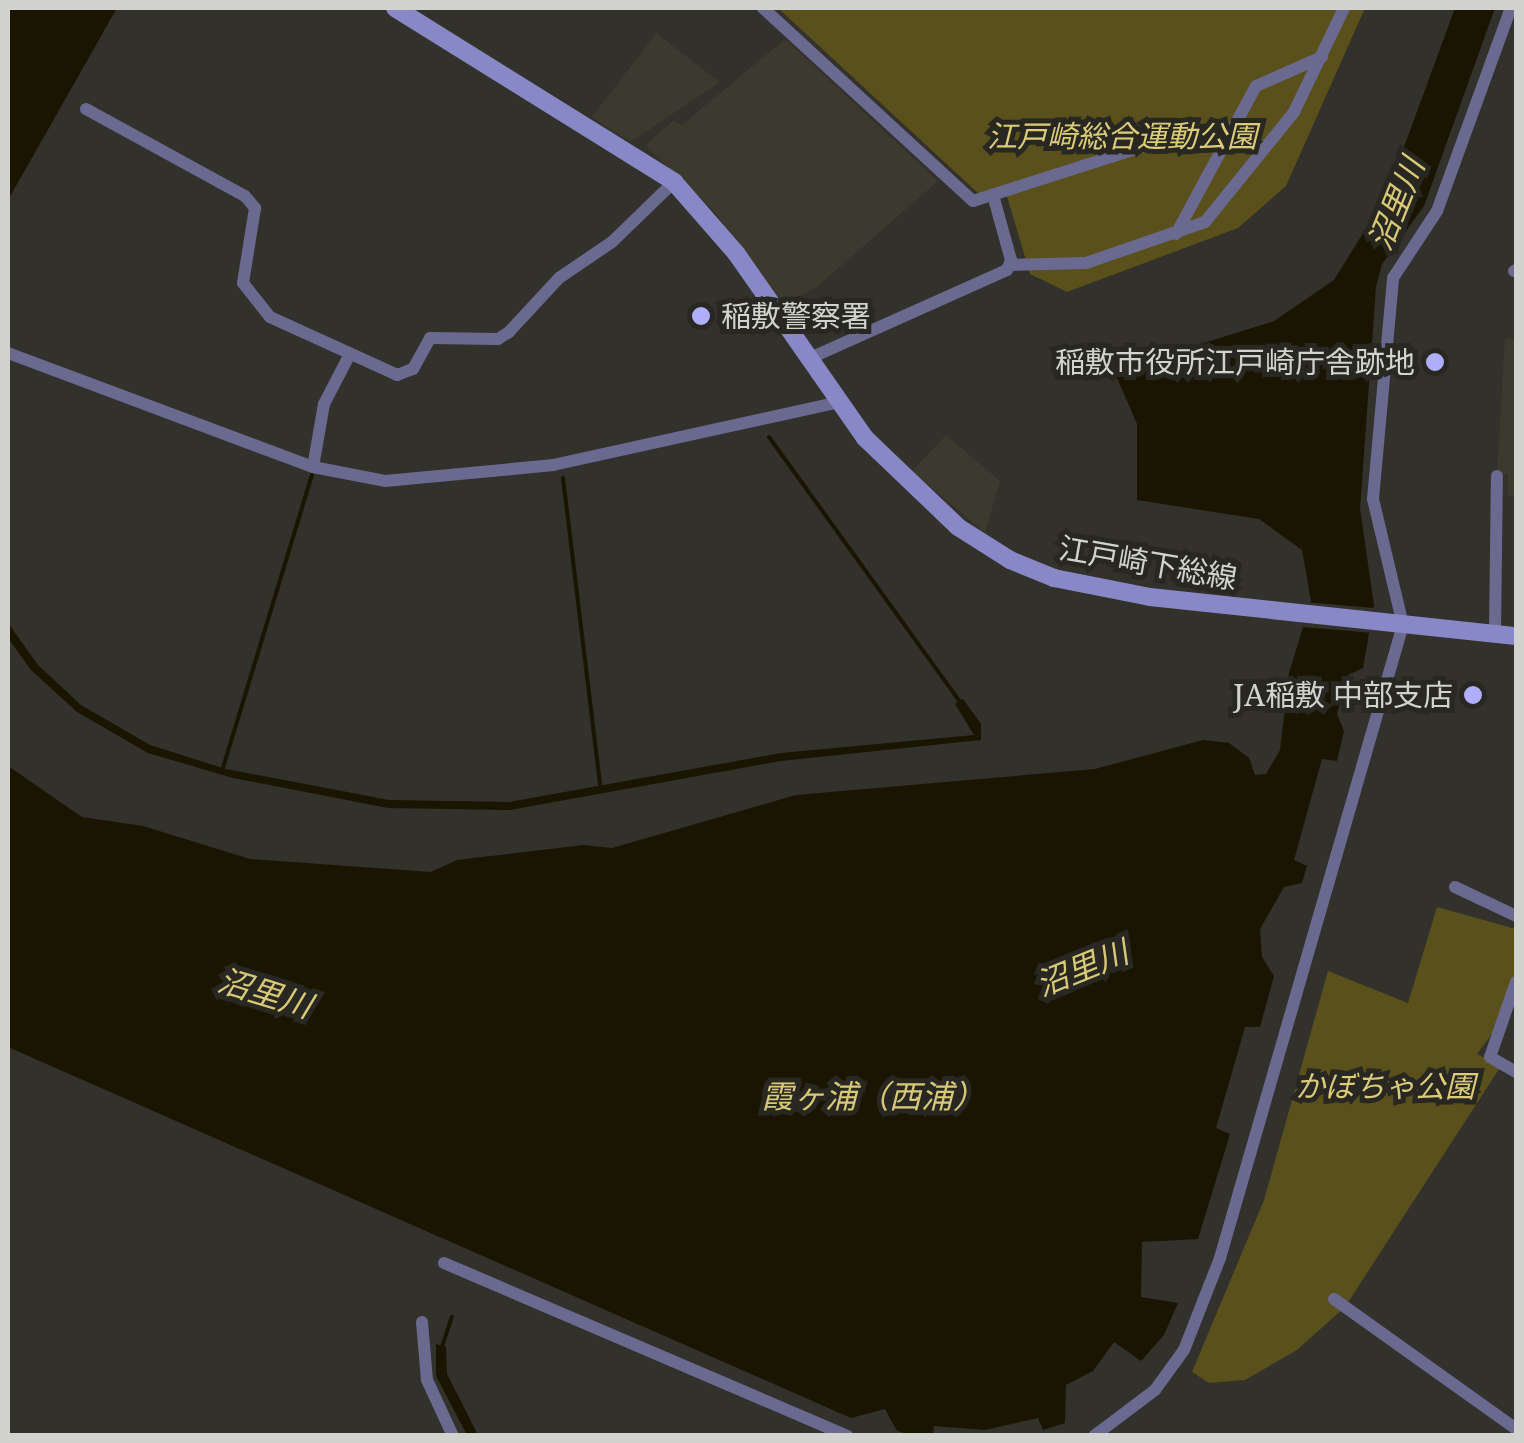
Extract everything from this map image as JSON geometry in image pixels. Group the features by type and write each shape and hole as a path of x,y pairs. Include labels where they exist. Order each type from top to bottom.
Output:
{"main road":[{"name":"江戸崎下総線","path":"395,8 593,126 674,182 736,253 838,402 934,506 1032,570 1116,591 1516,636"}],"street":[{"path":"762,8 965,196 993,196 1152,144"},
{"path":"808,359 1012,265 1086,263 1176,234 1210,218 1294,112 1344,8"},
{"path":"1094,1436 1155,1390 1188,1344 1220,1258 1398,624 1373,499 1390,296 1399,268 1436,210 1512,8"},
{"path":"1176,234 1256,86 1322,56"},
{"path":"86,109 245,196 255,208 243,284 270,318 397,374 413,368 430,338 498,339 674,182"},
{"path":"993,196 1012,265"},
{"path":"8,353 313,467 385,481 553,465 838,402"},
{"path":"313,467 324,404 349,356"},
{"path":"1495,632 1497,476"},
{"path":"1455,888 1516,916"},
{"path":"1516,982 1490,1057 1516,1072"},
{"path":"444,1263 848,1436"},
{"path":"1334,1298 1516,1429"},
{"path":"422,1322 427,1380 453,1436"}],"shaded area":[{"path":"656,33 720,82 631,142 592,117"},
{"path":"785,39 938,181 818,286 784,305 712,209 645,145 673,121 682,125"},
{"path":"1505,338 1516,339 1516,496 1508,495 1508,475 1497,474"},
{"path":"946,435 1000,481 985,533 912,471"}],"green space":[{"name":"江戸崎総合運動公園","path":"778,8 1365,8 1286,186 1238,228 1067,292 1030,274 1004,186 979,194"},
{"name":"かぼちゃ公園","path":"1437,907 1516,929 1516,982 1506,1015 1477,1054 1501,1066 1345,1307 1297,1350 1245,1380 1209,1383 1192,1372 1264,1200 1328,971 1408,1003"}],"water":[{"path":"8,8 117,8 8,200"},
{"name":"霞ヶ浦（西浦）","path":"1455,8 1495,8 1424,206 1382,264 1376,287 1360,509 1374,605 1363,668 1348,675 1337,714 1344,731 1337,761 1322,759 1294,860 1307,866 1302,883 1284,887 1260,929 1262,957 1274,976 1260,1027 1245,1027 1216,1128 1230,1134 1198,1239 1142,1242 1141,1297 1178,1303 1164,1335 1141,1361 1114,1342 1093,1371 1066,1385 1065,1423 1043,1430 1038,1418 985,1430 934,1426 933,1435 915,1436 897,1431 885,1409 851,1418 8,1047 8,766 82,817 143,826 250,859 431,872 457,860 583,845 612,848 796,795 1095,769 1203,740 1229,743 1249,758 1255,775 1266,774 1280,750 1289,673 1311,601 1302,550 1259,519 1137,500 1137,424 1114,371 1274,321 1334,280 1386,196"},
{"path":"8,623 38,665 81,705 150,745 226,769 389,800 509,802 781,753 974,735 955,704 963,699 981,724 981,740 781,761 510,810 388,808 233,778 148,753 77,712 31,670 8,638"},
{"path":"436,1344 446,1347 447,1374 478,1435 467,1435 436,1376"}],"pier":[{"path":"1305,602 1379,608 1377,633 1303,627"}],"waterway":[{"path":"769,437 962,705"},
{"path":"222,771 312,474"},
{"path":"563,478 600,786"},
{"path":"441,1350 452,1317"}],"place":[{"name":"稲敷警察署","path":"701,316"},
{"name":"稲敷市役所江戸崎庁舎跡地","path":"1435,362"},
{"name":"JA稲敷 中部支店","path":"1473,695"}],"water label":[{"name":"沼里川","path":"1396,204"},
{"name":"沼里川","path":"1082,968"},
{"name":"沼里川","path":"265,993"}]}
